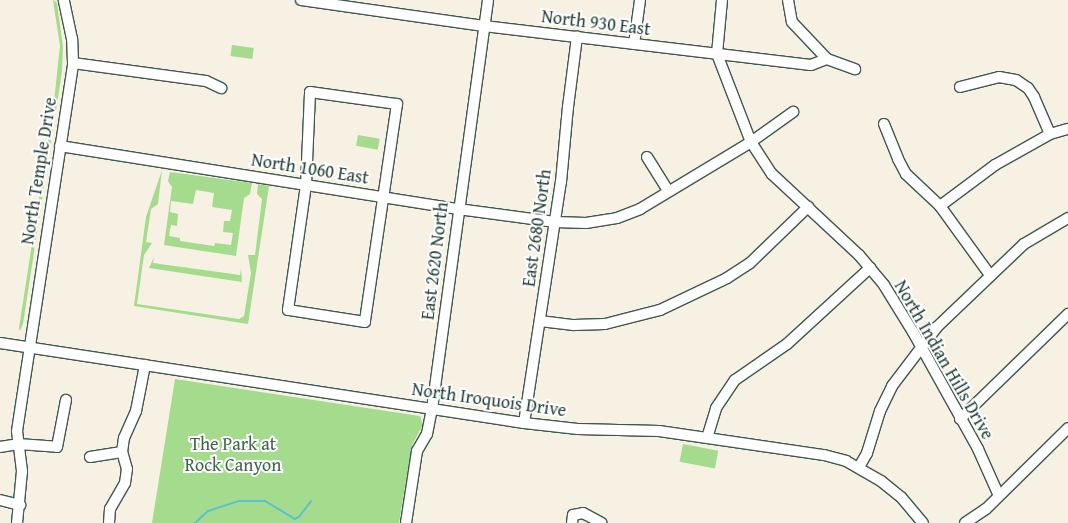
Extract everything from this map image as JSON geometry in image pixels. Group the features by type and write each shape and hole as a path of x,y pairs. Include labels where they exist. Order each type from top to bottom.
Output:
{"street":[{"name":"North Temple Drive","path":"17,523 22,471 18,431 73,62 72,39 64,0"},
{"name":"North 930 East","path":"301,0 484,26 811,65 827,59"},
{"name":"East 2620 North","path":"406,523 417,452 427,434 432,409 488,0"},
{"path":"634,44 640,0"},
{"path":"717,54 722,0"},
{"path":"788,0 792,22 827,59 856,69"},
{"name":"East 2680 North","path":"524,423 555,222 577,37"},
{"name":"North Indian Hills Drive","path":"717,54 751,142 772,174 870,268 906,320 978,449 999,496"},
{"path":"73,62 206,81 221,88"},
{"path":"960,87 998,77 1016,80 1028,88 1034,97 1050,134"},
{"path":"310,92 397,104 365,322 288,310 306,185 310,92"},
{"name":"North 1060 East","path":"60,146 458,209 555,222 586,222 617,218 640,209 751,142 793,112"},
{"path":"884,124 906,174 940,206 990,275"},
{"path":"940,206 995,165 1050,134 1068,128"},
{"path":"647,157 668,191"},
{"path":"540,321 574,326 605,324 660,310 727,278 750,263 808,207"},
{"path":"859,467 867,453 880,411 892,386 937,326 1024,244 1068,218"},
{"path":"707,438 716,408 735,380 788,344 870,268"},
{"path":"960,418 1068,314"},
{"name":"North Iroquois Drive","path":"0,343 524,423 578,429 659,431 824,455 859,467 901,497 919,522"},
{"path":"109,523 110,510 125,483 127,469 122,452 124,438 140,398 145,365"},
{"path":"0,446 18,444 57,446 66,400"},
{"path":"965,523 986,509 1068,428"},
{"path":"90,457 122,452"},
{"path":"0,500 20,505"},
{"path":"578,523 572,523 573,515 583,513 602,523"}],"green space":[{"path":"53,0 57,3 63,47 62,71 56,111 53,111 60,46"},
{"path":"232,45 254,48 252,59 230,56"},
{"path":"52,114 55,115 23,324 20,331 19,328"},
{"path":"358,135 380,139 378,150 356,146"},
{"path":"162,170 158,204 151,209 146,242 152,243 144,255 137,304 239,319 244,316 251,273 248,255 255,255 262,199 257,194 258,184 269,186 248,324 134,306 146,217"},
{"path":"170,172 252,183 250,194 244,198 236,256 164,245 172,187 168,181","holes":["196,190 214,193 212,207 232,210 230,221 224,221 223,232 233,233 231,245 215,243 214,246 180,241 180,238 169,236 171,225 177,226 178,214 170,212 171,201 193,204"]},
{"path":"154,257 153,263 240,275 241,269 242,282 149,268"},
{"name":"The Park at Rock Canyon","path":"175,379 420,416 423,425 412,445 399,523 152,523"},
{"path":"683,444 718,451 715,469 680,462"}],"waterway":[{"path":"195,523 208,511 238,501 265,501 295,519 299,517 311,501"}]}
